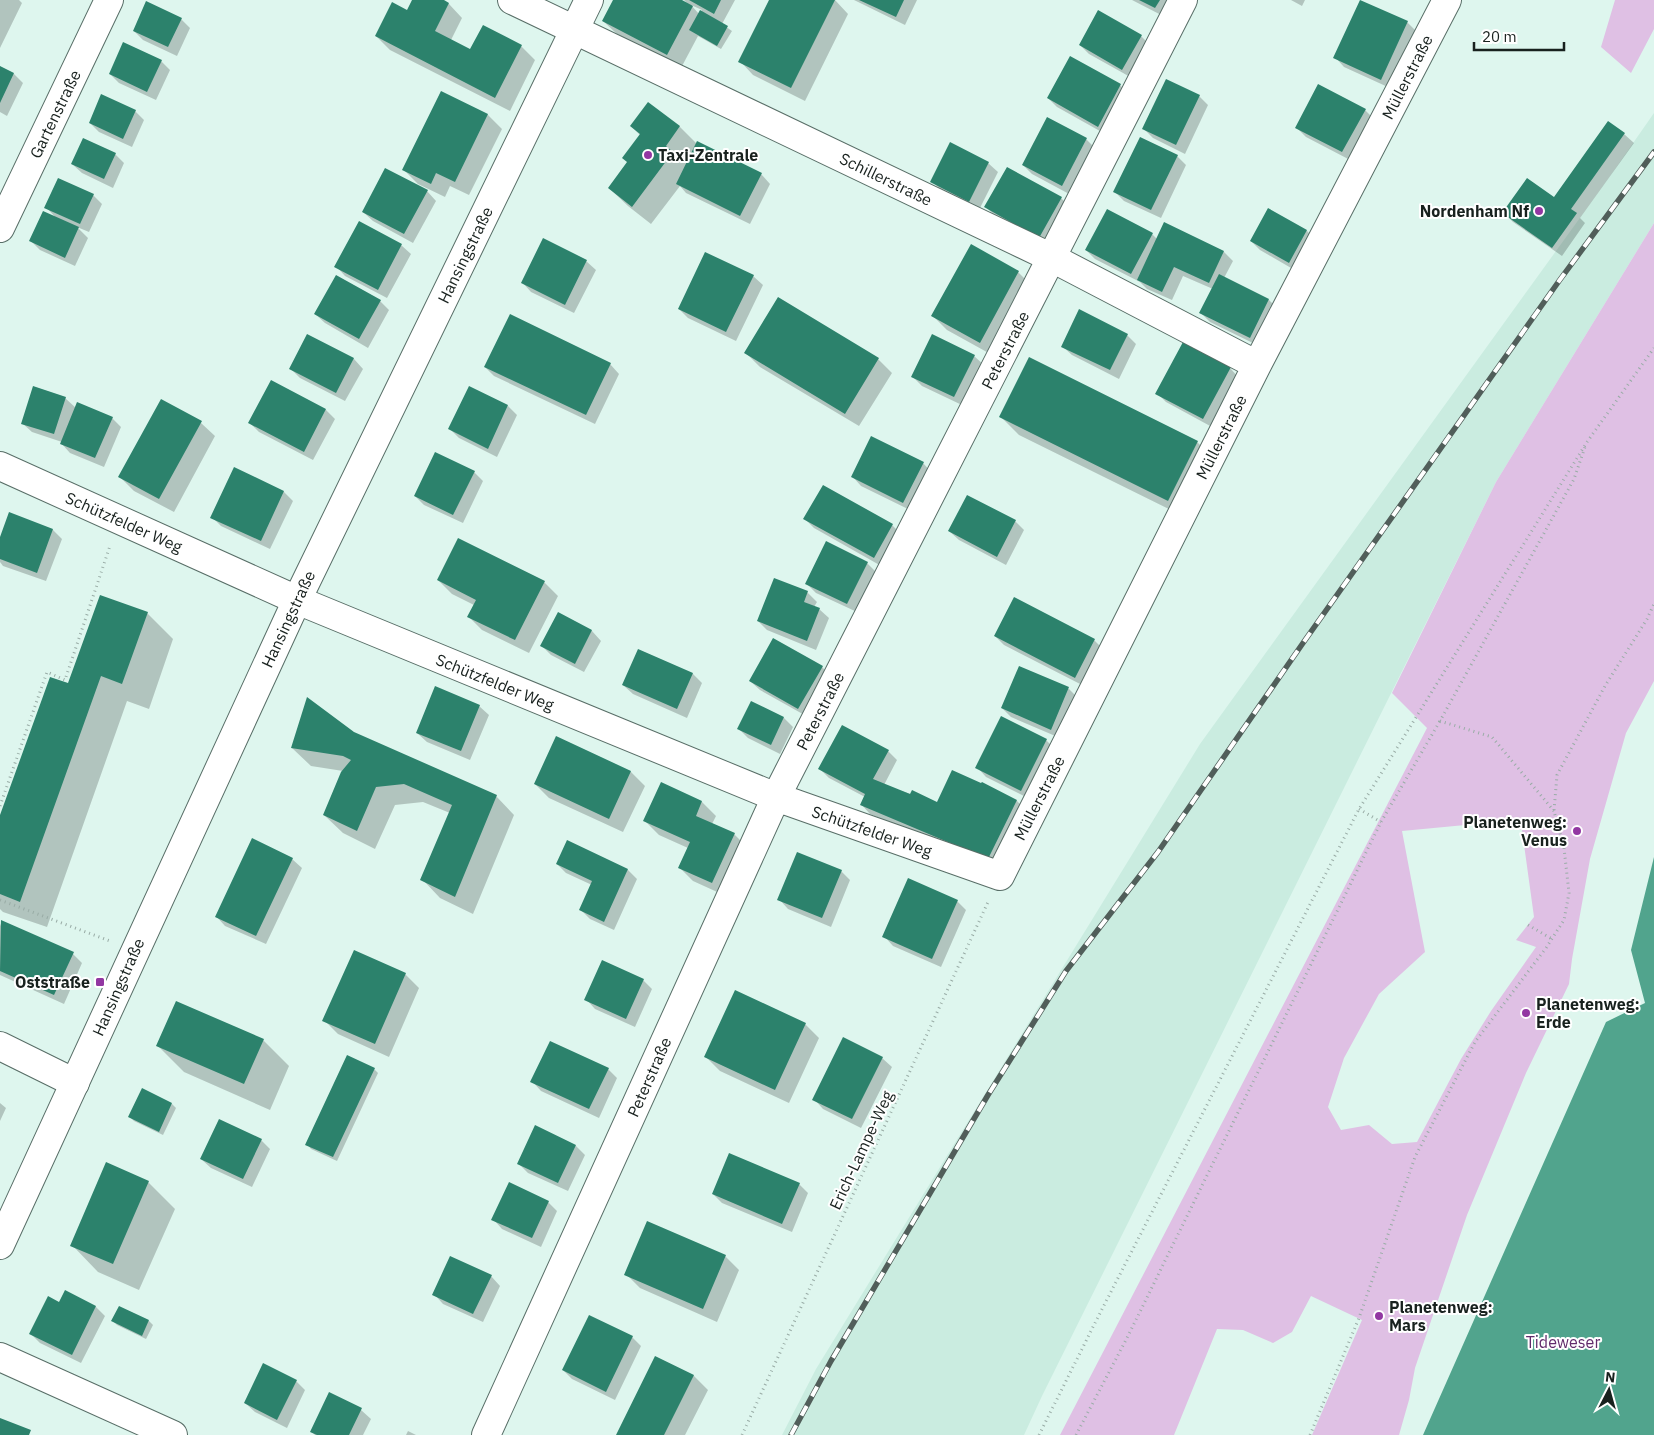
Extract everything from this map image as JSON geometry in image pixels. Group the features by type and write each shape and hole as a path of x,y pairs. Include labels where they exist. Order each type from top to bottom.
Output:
{"street":[{"name":"Gartenstraße","path":"0,228 109,0"},
{"name":"Schillerstraße","path":"512,0 1052,258 1257,365"},
{"name":"Hansingstraße","path":"0,1245 297,600 589,0"},
{"name":"Peterstraße","path":"486,1435 776,797 1183,0"},
{"name":"Müllerstraße","path":"1000,876 1257,365 1447,0"},
{"name":"Schützfelder Weg","path":"0,466 297,600 776,797 1000,876"},
{"path":"0,1046 75,1083"},
{"path":"0,1357 173,1435"}],"path":[{"path":"1039,1435 1359,808 1586,442 1654,348"},
{"path":"1076,1435 1132,1327 1381,822 1440,722 1574,479 1586,442"},
{"path":"0,806 47,672 65,680 119,520"},
{"path":"1310,1435 1359,1318 1416,1157 1475,1042 1552,939 1564,920 1569,893 1564,848 1554,811 1558,775 1605,686 1647,619 1654,604"},
{"path":"1440,722 1492,737 1554,811"},
{"path":"1359,808 1381,822"},
{"name":"Erich-Lampe-Weg","path":"742,1435 1000,876"},
{"path":"0,900 135,950"},
{"path":"1528,924 1552,939"}],"shaded area":[{"path":"1615,0 1654,0 1654,29 1631,73 1601,47"},
{"path":"1654,113 1654,223 1496,482 1024,1435 782,1435 816,1369 1200,744"},
{"path":"1654,223 1654,681 1626,733 1590,859 1569,984 1526,1073 1467,1215 1415,1368 1409,1400 1399,1435 1312,1435 1362,1320 1311,1296 1292,1332 1273,1343 1243,1330 1217,1329 1174,1435 1060,1435 1427,728 1392,693 1496,482","holes":["1497,822 1522,830 1534,917 1516,940 1536,947 1491,1011 1461,1059 1417,1142 1392,1144 1369,1125 1341,1130 1328,1107 1344,1058 1379,994 1425,952 1402,831"]},
{"name":"Tideweser","path":"1654,857 1654,1435 1423,1435 1606,1022 1645,1003 1631,950"}],"building":[{"path":"412,0 444,0 449,3 435,31 470,49 483,25 522,45 495,98 375,36 392,2 407,10"},
{"path":"613,0 682,0 693,6 667,55 602,21"},
{"path":"689,0 721,0 714,14"},
{"path":"769,0 835,0 791,88 738,62"},
{"path":"859,0 904,0 896,17"},
{"path":"1139,0 1160,0 1155,8"},
{"path":"1360,0 1408,21 1381,80 1333,58"},
{"path":"146,1 182,18 168,47 133,31"},
{"path":"700,10 728,26 717,46 689,30"},
{"path":"1098,10 1142,35 1122,70 1079,45"},
{"path":"123,42 162,60 147,92 109,74"},
{"path":"1070,56 1121,84 1098,127 1047,98"},
{"path":"0,66 14,73 0,103"},
{"path":"1166,79 1200,95 1176,145 1142,129"},
{"path":"1318,84 1366,109 1342,152 1295,128"},
{"path":"441,91 488,114 455,182 436,173 431,184 402,170"},
{"path":"101,94 136,110 123,139 89,123"},
{"name":"Taxi-Zentrale","path":"648,102 680,126 666,146 673,152 632,207 608,188 627,162 622,158 640,134 630,126"},
{"path":"1047,117 1087,138 1062,186 1022,165"},
{"path":"1608,121 1625,133 1571,209 1577,213 1552,248 1502,213 1527,178 1554,197"},
{"path":"1140,137 1178,155 1151,210 1113,192"},
{"path":"83,138 116,153 104,179 71,164"},
{"path":"697,141 762,173 740,216 676,184"},
{"path":"950,142 989,162 969,202 930,182"},
{"path":"1007,167 1062,197 1039,238 984,207"},
{"path":"385,168 428,190 404,234 362,212"},
{"path":"58,178 94,194 80,224 44,208"},
{"path":"1268,208 1307,230 1289,263 1250,241"},
{"path":"1107,209 1153,233 1131,274 1085,250"},
{"path":"43,211 79,227 65,258 29,241"},
{"path":"359,221 402,244 378,290 334,267"},
{"path":"1164,222 1224,251 1209,283 1174,267 1162,292 1137,280"},
{"path":"543,238 587,260 565,305 521,283"},
{"path":"971,244 1019,271 980,343 931,316"},
{"path":"705,252 754,275 726,332 678,309"},
{"path":"1219,274 1269,299 1250,338 1199,313"},
{"path":"336,275 381,300 359,339 314,314"},
{"path":"778,297 879,358 845,414 744,353"},
{"path":"1079,309 1128,334 1110,370 1061,347"},
{"path":"510,314 611,363 586,415 484,367"},
{"path":"307,334 354,358 336,393 289,369"},
{"path":"932,334 975,355 954,397 911,377"},
{"path":"1183,342 1231,367 1203,419 1155,394"},
{"path":"1029,357 1198,441 1168,501 999,417"},
{"path":"271,380 326,409 304,452 248,423"},
{"path":"33,386 66,397 54,434 21,424"},
{"path":"469,386 508,405 488,449 448,429"},
{"path":"161,399 202,421 159,499 118,477"},
{"path":"77,402 113,417 95,458 60,444"},
{"path":"871,436 924,462 903,503 851,477"},
{"path":"435,452 475,471 453,515 414,496"},
{"path":"234,467 284,491 261,541 210,518"},
{"path":"823,485 893,524 874,558 803,519"},
{"path":"967,495 1016,520 997,557 948,531"},
{"path":"9,512 53,529 37,573 0,559 0,537"},
{"path":"458,538 545,581 515,640 467,617 476,600 437,580"},
{"path":"826,541 868,562 847,604 805,584"},
{"path":"774,578 808,591 804,602 820,608 807,641 757,621"},
{"path":"100,595 148,612 122,684 101,676 20,902 0,894 0,815 50,677 68,683"},
{"path":"1014,597 1095,639 1075,678 994,636"},
{"path":"558,612 592,630 575,664 540,646"},
{"path":"773,638 823,666 798,709 749,681"},
{"path":"638,649 693,673 677,709 622,685"},
{"path":"1019,666 1069,687 1051,730 1001,708"},
{"path":"435,686 480,705 461,751 416,733"},
{"path":"307,697 354,732 497,795 455,897 420,880 452,805 404,784 376,787 357,831 323,815 341,772 351,760 343,756 291,748"},
{"path":"751,701 784,717 771,745 737,729"},
{"path":"1001,716 1047,739 1021,791 975,768"},
{"path":"842,725 889,750 873,779 910,794 912,790 937,802 952,770 982,782 1017,800 988,859 860,805 865,794 818,769"},
{"path":"556,736 631,771 609,819 534,784"},
{"path":"661,782 702,801 696,816 735,833 712,883 678,868 690,842 643,821"},
{"path":"252,838 293,858 256,936 215,917"},
{"path":"567,840 628,869 604,922 579,910 592,881 556,864"},
{"path":"797,852 842,870 822,918 777,900"},
{"path":"908,878 958,900 932,959 882,937"},
{"path":"1,920 74,952 54,995 0,971"},
{"path":"354,950 406,973 375,1044 322,1021"},
{"path":"602,960 644,979 626,1019 584,1000"},
{"path":"735,990 806,1023 775,1090 704,1057"},
{"path":"176,1001 264,1039 244,1084 156,1046"},
{"path":"843,1037 883,1057 852,1119 812,1100"},
{"path":"550,1041 609,1068 589,1109 530,1082"},
{"path":"347,1055 375,1068 333,1157 305,1145"},
{"path":"142,1088 172,1103 159,1132 128,1117"},
{"path":"219,1119 262,1139 243,1179 200,1159"},
{"path":"535,1125 576,1145 558,1183 517,1164"},
{"path":"729,1153 800,1183 782,1224 712,1194"},
{"path":"106,1162 149,1181 113,1264 70,1246"},
{"path":"509,1182 549,1201 532,1238 491,1220"},
{"path":"647,1221 726,1255 703,1309 624,1275"},
{"path":"450,1256 492,1275 473,1314 432,1295"},
{"path":"65,1290 96,1306 72,1355 29,1334 48,1296 59,1302"},
{"path":"119,1306 149,1320 142,1336 111,1321"},
{"path":"589,1315 633,1336 606,1392 562,1370"},
{"path":"655,1356 694,1375 664,1435 616,1435"},
{"path":"263,1363 297,1380 277,1420 244,1403"},
{"path":"329,1392 362,1408 349,1435 317,1435 310,1432"},
{"path":"0,1418 31,1430 29,1435 0,1435"}],"railway":[{"path":"791,1435 831,1361 988,1095 1066,971 1158,852 1559,281 1654,152"}],"place":[{"name":"Taxi-Zentrale","path":"648,155"},
{"name":"Nordenham Nf","path":"1539,211"},
{"name":"Planetenweg: Venus","path":"1577,831"},
{"name":"Oststraße","path":"100,982"},
{"name":"Planetenweg: Erde","path":"1526,1013"},
{"name":"Planetenweg: Mars","path":"1379,1316"}]}
